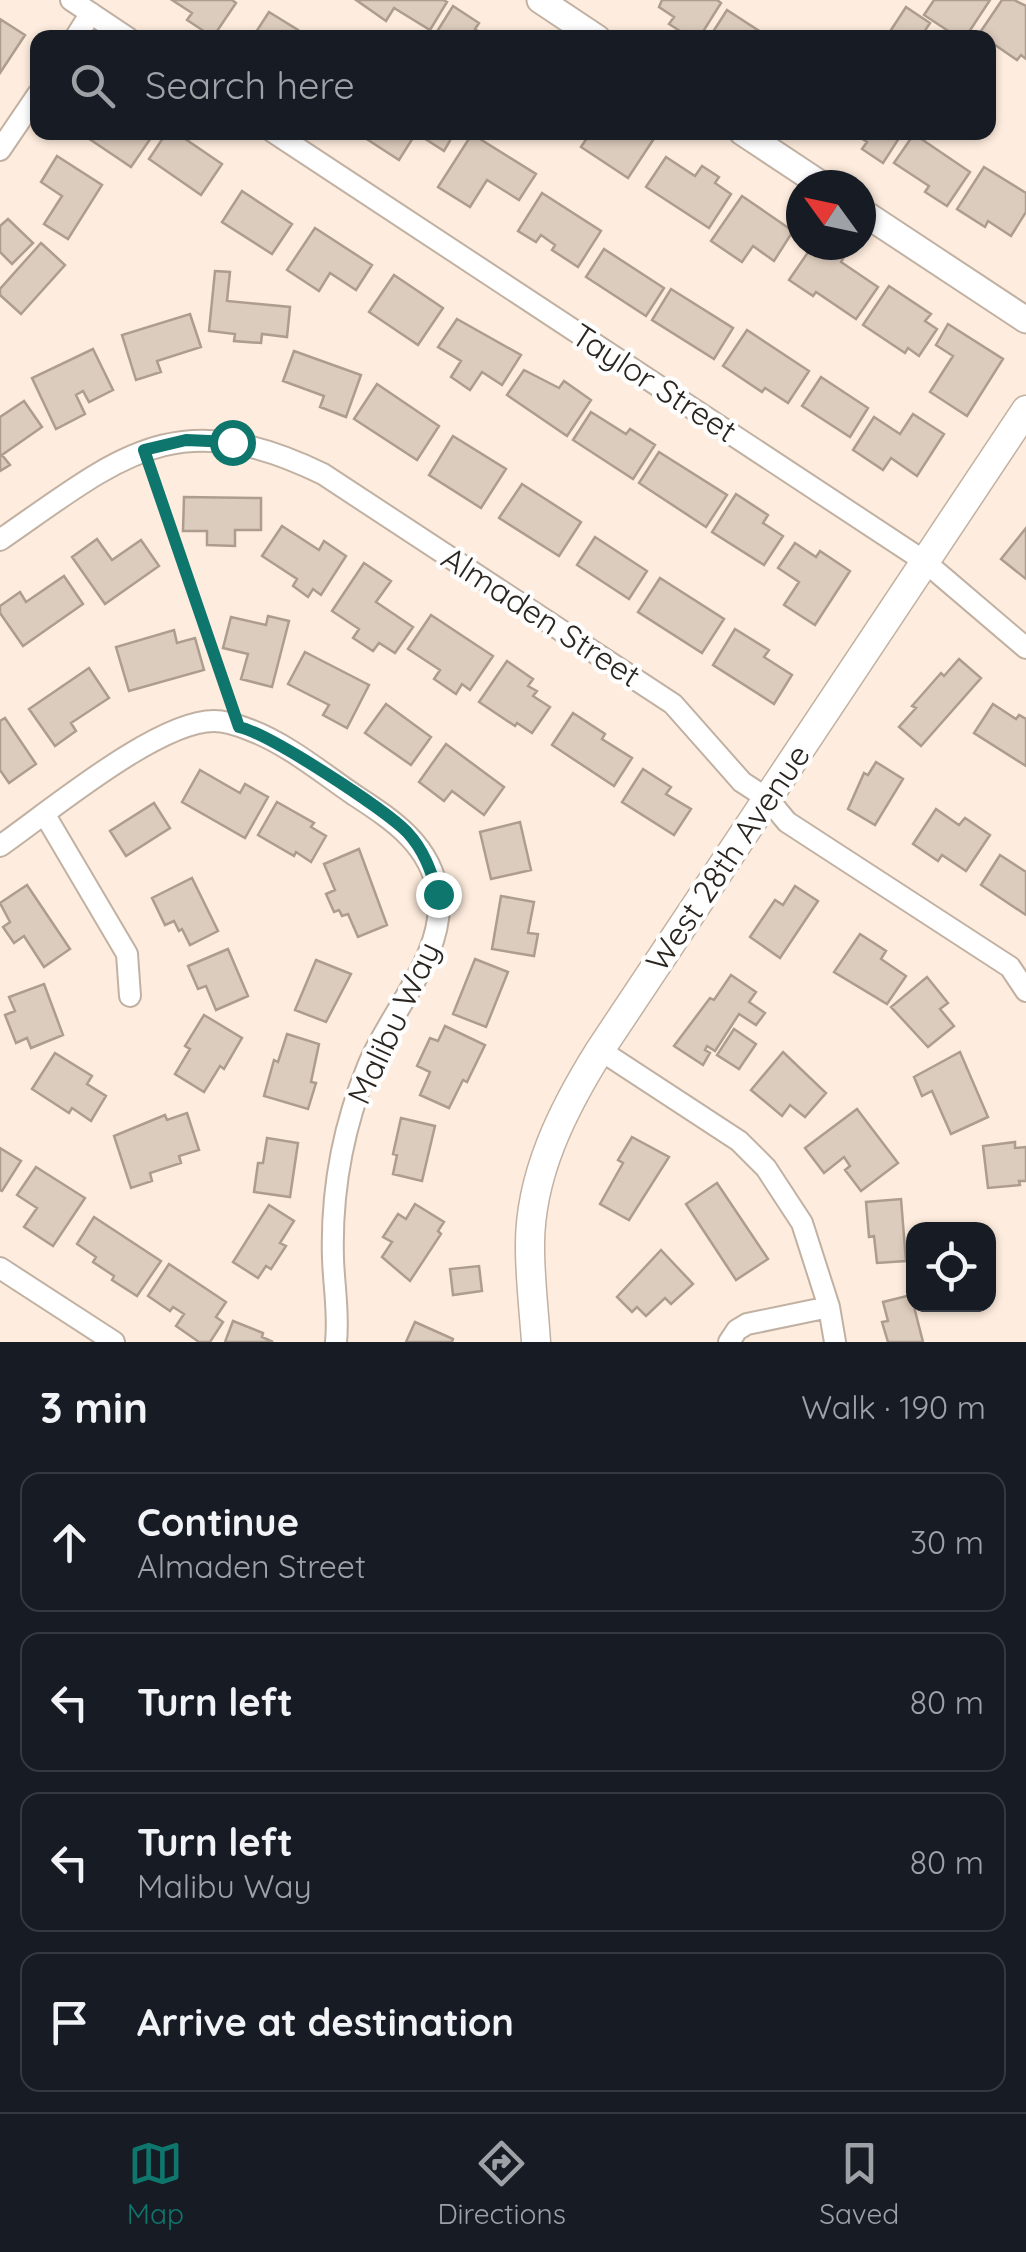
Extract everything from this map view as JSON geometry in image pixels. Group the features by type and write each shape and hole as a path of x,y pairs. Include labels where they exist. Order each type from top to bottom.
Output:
{"main road":[{"name":"West 28th Avenue","path":"536,1342 530,1245 538,1185 560,1118 600,1050 1026,410"}],"street":[{"path":"71,0 116,30"},
{"path":"540,0 585,30"},
{"path":"80,30 91,14"},
{"path":"0,150 30,106"},
{"name":"Taylor Street","path":"284,140 924,561 1026,648"},
{"path":"754,140 799,170"},
{"path":"876,221 1026,320"},
{"name":"Almaden Street","path":"0,540 103,469 144,450 186,440 232,442 281,453 323,474 673,704 742,782 768,799 787,822 1010,967 1026,991"},
{"name":"Malibu Way","path":"0,846 149,741 180,728 214,721 277,743 406,831 427,858 438,894 436,936 368,1066 338,1169 336,1342"},
{"path":"44,815 126,954 130,996"},
{"path":"600,1050 739,1141 766,1168 802,1223 829,1308 835,1342"},
{"path":"0,1268 114,1342"},
{"path":"729,1342 737,1330 748,1324 829,1308"}],"path":[{"path":"144,450 239,727"}],"building":[{"path":"172,0 236,3 218,30 202,30 187,20 192,13"},
{"path":"356,0 447,2 430,30 394,8 386,21"},
{"path":"662,0 721,3 704,30 678,30 669,24 674,17 659,7"},
{"path":"934,0 990,0 970,30 947,30 924,15"},
{"path":"1002,0 1026,6 1026,59 1021,55 1017,60 996,46 996,30 982,30"},
{"path":"453,6 479,23 476,30 438,30"},
{"path":"906,7 930,23 925,30 891,30"},
{"path":"727,10 758,30 714,30"},
{"path":"269,12 298,30 257,30"},
{"path":"0,19 25,35 0,73"},
{"path":"91,140 150,140 131,167"},
{"path":"162,140 187,140 222,164 201,195 149,159"},
{"path":"368,140 412,140 399,160"},
{"path":"427,140 450,140 444,151"},
{"path":"468,140 482,140 536,174 519,200 487,180 470,207 438,187"},
{"path":"586,140 653,140 628,178 581,147"},
{"path":"864,140 898,140 883,163 862,149 867,142"},
{"path":"910,140 923,140 970,172 947,206 925,192 929,186 894,163"},
{"path":"57,156 102,185 68,239 44,224 62,196 41,182"},
{"path":"666,157 695,176 702,166 719,177 715,183 731,194 709,228 646,187"},
{"path":"984,167 1026,193 1026,212 1011,236 988,221 985,227 957,209"},
{"path":"242,191 292,224 272,254 222,222"},
{"path":"542,193 601,231 578,267 552,250 555,245 541,235 536,242 518,231"},
{"path":"742,196 786,226 786,242 774,261 753,246 742,262 711,241"},
{"path":"8,219 33,243 12,264 0,252 0,226"},
{"path":"315,228 372,265 356,290 330,273 319,291 287,270"},
{"path":"41,243 65,265 21,314 0,295 0,289"},
{"path":"604,249 664,288 646,316 586,277"},
{"path":"803,260 842,260 878,287 856,319 816,292 813,296 789,280"},
{"path":"215,271 230,272 227,301 290,307 287,337 262,334 261,343 234,341 235,334 209,331"},
{"path":"394,275 443,308 418,345 369,312"},
{"path":"889,286 931,314 925,321 937,329 919,356 908,348 905,353 863,325"},
{"path":"671,289 733,328 714,359 652,320"},
{"path":"190,314 201,347 157,361 161,372 136,380 122,335"},
{"path":"457,319 521,355 502,385 482,372 470,390 451,377 461,361 438,347"},
{"path":"948,324 1003,359 967,416 930,392 953,356 936,345"},
{"path":"747,330 809,371 788,403 765,388 762,392 723,366"},
{"path":"93,349 113,390 89,402 83,391 76,395 85,414 56,429 32,378"},
{"path":"294,351 361,375 346,417 320,407 324,396 283,381"},
{"path":"524,370 559,388 564,381 591,400 567,436 507,395"},
{"path":"821,377 868,408 850,437 802,406"},
{"path":"377,384 439,426 417,460 354,419"},
{"path":"24,401 42,427 2,455 10,465 0,471 0,417"},
{"path":"591,412 626,434 630,429 655,445 633,479 573,440"},
{"path":"913,414 944,434 917,476 891,458 883,470 853,450 874,417 900,434"},
{"path":"453,436 506,469 481,508 429,475"},
{"path":"659,452 727,495 706,527 639,483"},
{"path":"522,484 581,522 559,556 499,518"},
{"path":"736,494 768,515 763,523 783,536 764,565 712,532"},
{"path":"184,497 261,498 261,530 235,530 235,546 207,545 207,531 183,531"},
{"path":"282,526 319,550 324,541 346,556 321,595 313,589 308,597 293,586 297,579 262,556"},
{"path":"1026,528 1026,579 1001,559"},
{"path":"595,537 647,571 629,599 577,565"},
{"path":"97,539 112,560 141,540 159,566 105,604 72,557"},
{"path":"795,543 816,557 820,551 850,571 815,625 784,605 799,582 778,568"},
{"path":"364,563 391,581 376,602 413,627 395,653 379,643 373,651 353,638 359,629 332,611"},
{"path":"64,576 83,604 23,646 0,613 0,606 20,592 26,602"},
{"path":"660,578 724,619 702,653 638,612"},
{"path":"431,615 493,656 470,690 462,684 456,694 434,679 440,670 408,649"},
{"path":"268,616 289,621 272,687 241,679 248,654 223,648 231,617 266,625"},
{"path":"735,629 769,650 764,657 792,675 774,704 713,665"},
{"path":"174,630 177,643 195,638 204,670 129,691 116,647"},
{"path":"305,652 369,685 347,728 323,715 329,705 288,684"},
{"path":"959,659 981,678 921,746 899,727 941,673 944,676"},
{"path":"507,661 533,679 528,686 537,691 533,696 550,707 532,733 479,702"},
{"path":"89,668 109,698 71,723 76,731 55,746 29,709"},
{"path":"386,704 431,737 411,765 365,733"},
{"path":"993,704 1016,719 1019,715 1026,719 1026,766 974,733"},
{"path":"573,713 605,734 602,739 632,758 614,786 552,745"},
{"path":"5,718 36,764 9,783 0,770 0,721"},
{"path":"446,744 504,787 484,815 452,791 444,801 419,782"},
{"path":"876,762 903,779 875,825 848,809 864,773 868,775"},
{"path":"643,769 671,787 666,794 691,809 674,835 622,802"},
{"path":"200,770 240,793 245,784 268,797 245,838 182,802"},
{"path":"277,802 314,823 311,827 326,836 311,862 258,835"},
{"path":"154,803 170,828 126,856 110,831"},
{"path":"936,809 959,825 965,818 990,835 966,871 942,855 938,861 913,844"},
{"path":"520,822 531,870 491,879 480,832"},
{"path":"359,849 387,925 358,937 348,914 334,912 326,894 335,890 324,864"},
{"path":"1000,855 1026,872 1026,915 981,885"},
{"path":"192,878 218,931 190,945 174,921 165,925 152,898"},
{"path":"27,885 70,949 44,967 24,936 14,943 3,927 10,922 0,903"},
{"path":"795,886 818,901 780,958 750,937 775,900 783,905"},
{"path":"501,896 534,902 528,933 538,934 534,956 492,949"},
{"path":"860,934 886,951 881,959 906,976 887,1004 834,972"},
{"path":"228,949 248,996 216,1010 206,986 198,989 188,966"},
{"path":"475,959 508,972 486,1027 453,1014"},
{"path":"316,960 351,974 326,1022 295,1010"},
{"path":"731,975 756,992 749,1002 765,1013 756,1025 739,1014 715,1051 707,1046 705,1050 710,1053 703,1065 674,1046"},
{"path":"927,977 948,1003 940,1009 954,1026 928,1047 891,1007"},
{"path":"44,984 63,1035 31,1048 27,1038 16,1043 5,1015 15,1011 9,997"},
{"path":"204,1015 242,1038 224,1069 220,1066 204,1092 175,1074 190,1049 185,1046"},
{"path":"445,1026 485,1045 449,1108 420,1095 430,1072 417,1066 430,1038 438,1041"},
{"path":"734,1029 756,1044 739,1069 717,1055"},
{"path":"287,1034 319,1044 311,1082 316,1083 308,1109 264,1096 274,1060 278,1062"},
{"path":"783,1052 826,1093 805,1117 790,1105 782,1116 751,1090"},
{"path":"960,1052 988,1117 951,1134 932,1091 922,1096 914,1077"},
{"path":"55,1053 92,1076 87,1084 106,1096 91,1121 72,1108 69,1113 32,1089"},
{"path":"857,1109 898,1163 861,1191 845,1170 850,1166 844,1157 824,1173 805,1148"},
{"path":"187,1113 199,1150 179,1156 181,1163 150,1173 152,1181 131,1188 114,1136 165,1115 167,1120"},
{"path":"401,1118 435,1126 422,1181 393,1174"},
{"path":"632,1137 669,1157 629,1220 600,1204 623,1163 618,1160"},
{"path":"267,1138 298,1143 290,1197 254,1192"},
{"path":"1015,1142 1015,1148 1026,1147 1026,1181 988,1188 983,1146"},
{"path":"0,1148 21,1161 2,1191 0,1190"},
{"path":"36,1167 85,1198 53,1246 24,1227 37,1208 17,1195"},
{"path":"717,1183 768,1259 736,1280 686,1204"},
{"path":"901,1199 906,1261 877,1263 874,1236 869,1237 866,1202"},
{"path":"415,1204 444,1222 438,1231 441,1234 410,1281 382,1257 392,1242 383,1237 398,1214 406,1219"},
{"path":"269,1205 294,1221 280,1243 286,1246 271,1269 266,1266 258,1278 233,1262"},
{"path":"94,1217 161,1261 137,1296 112,1280 114,1276 93,1262 96,1257 77,1244"},
{"path":"661,1250 693,1284 671,1304 665,1298 646,1316 637,1307 632,1312 617,1297"},
{"path":"169,1264 226,1302 216,1317 223,1322 210,1342 199,1342 176,1326 184,1314 173,1307 170,1311 148,1296"},
{"path":"479,1266 482,1291 453,1295 450,1269"},
{"path":"906,1296 906,1312 915,1312 923,1342 888,1342 882,1322 888,1321 883,1302"},
{"path":"233,1321 263,1333 262,1337 273,1342 225,1342"},
{"path":"415,1322 453,1339 452,1342 406,1342"}],"route":[{"path":"232,442 186,440 144,450 239,727 277,743 406,831 427,858 438,894"}]}
